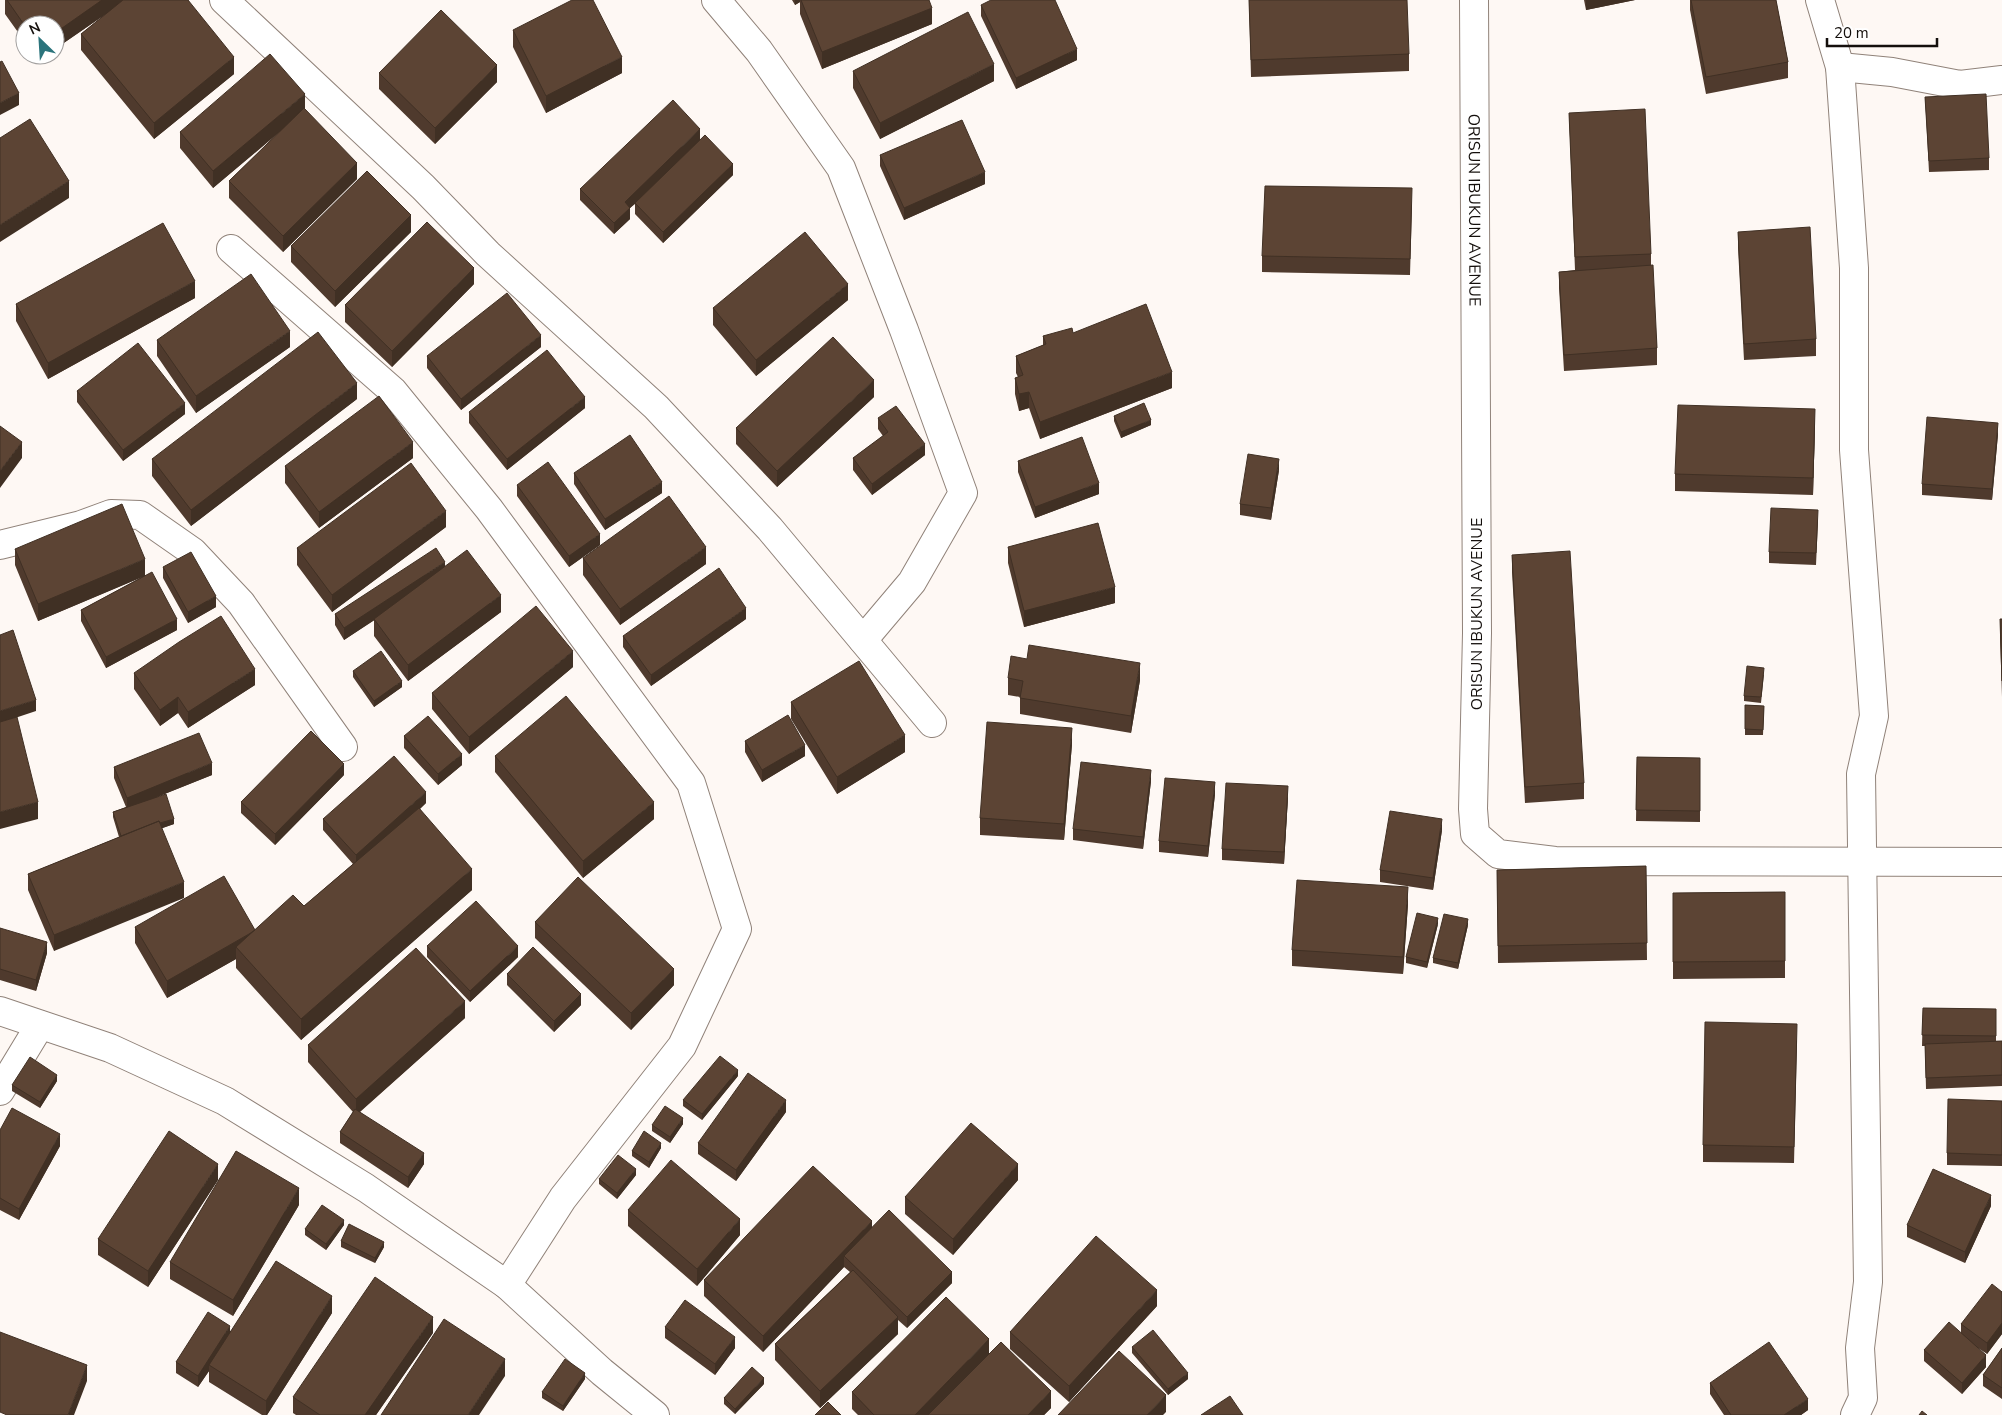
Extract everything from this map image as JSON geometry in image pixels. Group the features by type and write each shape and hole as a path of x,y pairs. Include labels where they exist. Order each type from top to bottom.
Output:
{"street":[{"path":"224,0 423,188 488,254 656,408 770,529 932,722"},
{"path":"716,0 759,51 841,168 904,330 962,493 912,582 863,640"},
{"name":"ORISUN IBUKUN AVENUE","path":"1474,0 1478,633 1473,809 1475,834 1498,854 1555,861 2002,862"},
{"path":"1820,0 1840,67 1854,268 1854,450 1874,716 1861,774 1868,1282 1860,1348 1863,1398 1856,1415"},
{"path":"1840,67 1892,72 1960,86 2002,80"},
{"path":"231,249 393,391 489,509 691,783 737,929 682,1046 563,1198 507,1285"},
{"path":"0,545 81,525 111,514 140,514 193,552 241,603 343,748"},
{"path":"0,1011 110,1048 225,1101 366,1188 507,1285 602,1372 655,1415"},
{"path":"0,1090 40,1025"}],"building":[{"path":"7,0 102,0 65,26 65,15 17,15"},
{"path":"123,0 188,0 234,57 154,123 81,34"},
{"path":"572,0 593,0 622,57 546,96 513,30"},
{"path":"801,0 929,0 932,8 822,52"},
{"path":"991,0 1055,0 1077,49 1016,78 981,5"},
{"path":"1249,0 1407,0 1409,54 1251,60"},
{"path":"1691,0 1776,0 1788,62 1706,77"},
{"path":"441,10 497,65 435,128 379,73"},
{"path":"968,12 994,64 880,123 853,71"},
{"path":"270,54 305,94 213,171 180,132"},
{"path":"2,61 19,93 0,103 0,62"},
{"path":"1986,94 1989,158 1929,161 1925,97"},
{"path":"673,100 700,129 625,202 630,208 614,223 580,189"},
{"path":"304,108 357,163 283,236 229,181"},
{"path":"1645,109 1651,254 1575,257 1569,113"},
{"path":"30,119 69,181 0,225 0,138"},
{"path":"962,120 985,172 904,208 880,155"},
{"path":"705,135 733,164 663,232 635,203"},
{"path":"367,171 411,215 335,291 291,246"},
{"path":"1265,186 1412,188 1410,259 1262,256"},
{"path":"427,222 474,268 392,351 345,305"},
{"path":"163,223 195,281 48,363 16,304"},
{"path":"1810,227 1816,339 1744,344 1738,232"},
{"path":"805,232 848,284 756,360 713,308"},
{"path":"1653,265 1657,348 1564,355 1559,272"},
{"path":"251,274 290,331 196,396 157,340"},
{"path":"507,293 541,335 461,399 427,356"},
{"path":"1146,304 1172,372 1040,422 1029,392 1019,394 1015,378 1023,375 1016,356 1046,344 1043,336 1072,328 1073,333"},
{"path":"318,332 357,383 191,510 152,459"},
{"path":"833,337 874,380 777,471 736,428"},
{"path":"138,343 185,403 123,450 77,391"},
{"path":"547,350 585,397 507,459 469,412"},
{"path":"379,396 413,442 319,512 285,466"},
{"path":"1144,403 1151,420 1121,432 1114,416"},
{"path":"1678,405 1815,409 1813,478 1675,474"},
{"path":"896,406 925,444 872,484 853,458 888,432 878,418"},
{"path":"1927,417 1998,423 1992,489 1922,484"},
{"path":"0,426 22,442 0,471"},
{"path":"630,435 662,482 605,519 574,473"},
{"path":"1082,437 1099,483 1035,507 1018,461"},
{"path":"1248,454 1279,459 1271,508 1240,504"},
{"path":"548,462 600,534 569,556 517,485"},
{"path":"411,463 446,511 332,595 297,548"},
{"path":"669,496 706,547 620,609 583,558"},
{"path":"122,504 145,559 38,604 15,549"},
{"path":"1771,508 1818,510 1816,553 1769,552"},
{"path":"1098,523 1115,587 1024,611 1008,547"},
{"path":"436,548 445,562 344,628 335,614"},
{"path":"467,550 501,595 408,665 374,619"},
{"path":"1570,551 1584,783 1525,787 1512,555"},
{"path":"191,552 216,596 188,612 163,567"},
{"path":"719,568 746,608 651,675 623,636"},
{"path":"152,572 177,619 106,657 81,610"},
{"path":"536,606 573,651 469,737 432,693"},
{"path":"221,616 255,669 188,712 178,697 160,710 134,673"},
{"path":"2000,619 2002,619 2002,681"},
{"path":"13,630 36,700 0,711 0,635"},
{"path":"1029,645 1140,663 1131,716 1020,698 1023,681 1008,678 1011,656 1027,659"},
{"path":"381,651 402,681 374,701 353,671"},
{"path":"859,661 905,735 837,777 791,702"},
{"path":"1747,666 1764,668 1761,697 1744,696"},
{"path":"566,696 654,802 583,861 495,756"},
{"path":"1745,705 1764,706 1763,730 1745,729"},
{"path":"788,715 805,745 762,770 745,741"},
{"path":"428,716 462,754 438,774 404,736"},
{"path":"17,717 38,802 0,812 0,722"},
{"path":"987,722 1072,728 1064,824 980,818"},
{"path":"311,731 344,764 275,834 241,802"},
{"path":"199,733 212,763 127,798 114,767"},
{"path":"394,756 426,792 356,855 323,819"},
{"path":"1637,757 1700,758 1700,811 1636,810"},
{"path":"1081,762 1151,770 1143,837 1073,829"},
{"path":"1165,778 1215,782 1208,846 1159,841"},
{"path":"1226,783 1288,786 1284,852 1222,849"},
{"path":"166,794 174,819 160,823 159,821 121,836 113,812"},
{"path":"419,808 472,869 301,1019 236,947 293,895 304,906"},
{"path":"1390,811 1442,819 1433,878 1380,870"},
{"path":"159,821 184,882 54,935 28,874"},
{"path":"1646,866 1647,943 1498,946 1497,870"},
{"path":"224,876 255,930 167,981 135,927"},
{"path":"578,877 674,969 631,1013 535,922"},
{"path":"1297,880 1408,887 1403,957 1292,950"},
{"path":"1785,892 1785,961 1673,962 1673,893"},
{"path":"476,901 518,946 470,991 427,946"},
{"path":"1417,913 1438,918 1427,962 1406,957"},
{"path":"1444,914 1468,919 1458,963 1433,958"},
{"path":"0,928 47,942 36,980 0,969"},
{"path":"533,947 581,994 554,1021 507,974"},
{"path":"416,948 465,1001 356,1099 308,1045"},
{"path":"1923,1008 1996,1009 1996,1036 1922,1035"},
{"path":"1705,1022 1797,1024 1794,1147 1703,1145"},
{"path":"2002,1041 2002,1075 1926,1078 1925,1044"},
{"path":"720,1056 738,1070 702,1114 683,1100"},
{"path":"30,1057 57,1075 40,1102 12,1085"},
{"path":"748,1073 786,1100 736,1170 698,1143"},
{"path":"1948,1099 2002,1101 2002,1155 1947,1153"},
{"path":"665,1106 683,1118 670,1137 652,1125"},
{"path":"12,1108 60,1134 19,1209 0,1198 0,1130"},
{"path":"355,1109 424,1153 408,1177 340,1132"},
{"path":"971,1123 1018,1164 953,1239 905,1197"},
{"path":"169,1131 218,1164 148,1271 98,1239"},
{"path":"644,1131 661,1143 649,1162 632,1151"},
{"path":"236,1151 299,1188 233,1300 170,1262"},
{"path":"618,1155 636,1169 617,1193 599,1179"},
{"path":"671,1160 740,1219 697,1269 628,1210"},
{"path":"813,1166 872,1221 763,1336 704,1280"},
{"path":"1933,1169 1991,1195 1965,1252 1907,1225"},
{"path":"322,1205 344,1220 326,1244 305,1229"},
{"path":"889,1210 952,1272 907,1317 844,1256"},
{"path":"349,1224 384,1242 375,1258 341,1241"},
{"path":"1096,1236 1157,1290 1069,1386 1010,1332"},
{"path":"276,1261 332,1296 266,1401 209,1365"},
{"path":"853,1270 898,1317 820,1391 775,1344"},
{"path":"375,1277 433,1317 365,1415 320,1415 293,1397"},
{"path":"1992,1284 2002,1292 2002,1323 1987,1343 1961,1324"},
{"path":"946,1297 989,1339 915,1415 874,1415 852,1392"},
{"path":"685,1300 735,1337 715,1364 665,1327"},
{"path":"208,1312 230,1326 198,1376 176,1362"},
{"path":"444,1319 505,1359 468,1415 381,1415"},
{"path":"1949,1322 1986,1355 1962,1383 1924,1350"},
{"path":"1153,1330 1188,1373 1168,1389 1132,1347"},
{"path":"0,1332 87,1365 68,1415 7,1415 0,1412"},
{"path":"1001,1342 1051,1391 1028,1415 928,1415"},
{"path":"1769,1342 1808,1399 1784,1415 1731,1415 1710,1383"},
{"path":"2002,1348 2002,1388 1983,1375"},
{"path":"1119,1351 1166,1395 1147,1415 1058,1415"},
{"path":"565,1359 585,1373 563,1406 542,1392"},
{"path":"752,1367 764,1378 735,1409 724,1398"},
{"path":"1230,1396 1243,1415 1201,1415"},
{"path":"828,1402 841,1415 815,1415"},
{"path":"1922,1411 1927,1415 1919,1415"}]}
